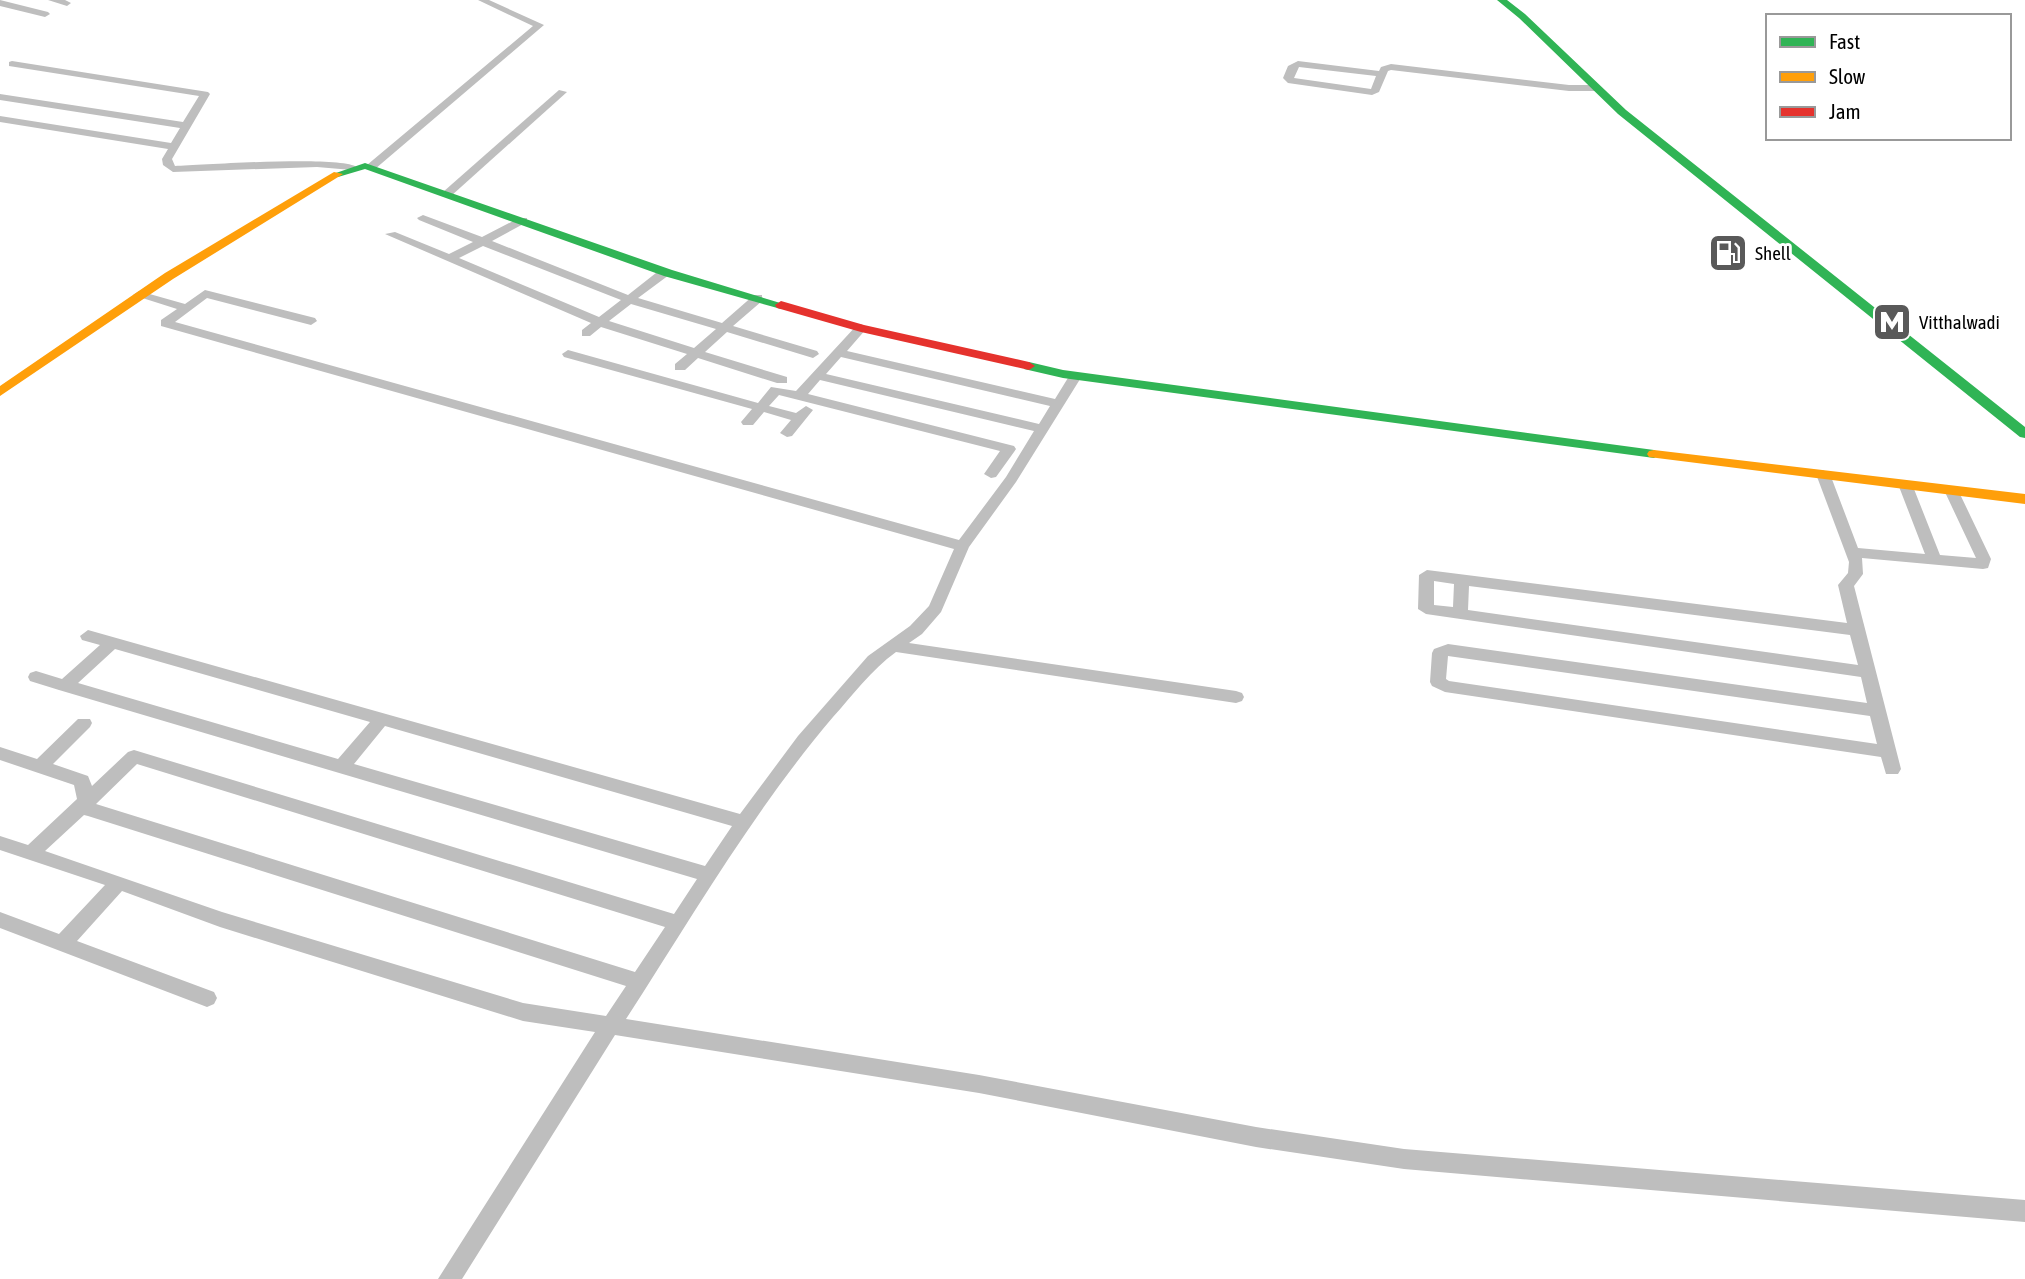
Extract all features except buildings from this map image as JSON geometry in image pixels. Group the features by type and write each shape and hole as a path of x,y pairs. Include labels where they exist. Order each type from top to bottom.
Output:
{"main road":[{"path":"1501,0 1522,16 1622,112 2025,434"},
{"path":"1511,0 1531,15 1633,111 2025,422"},
{"path":"0,392 139,295 297,197 352,167 371,167 664,272 860,328 1076,376 1632,451 2025,499"}],"street":[{"path":"52,0 67,4"},
{"path":"371,167 540,26 534,21 482,0"},
{"path":"0,3 45,15"},
{"path":"1382,74 1298,64 1293,66 1288,78 1291,81 1372,92 1376,90 1385,68 1391,67 1569,88 1597,88"},
{"path":"12,65 205,94 167,159 168,166 173,169 317,164 352,167"},
{"path":"447,194 562,92"},
{"path":"0,97 188,126"},
{"path":"48,127 95,98"},
{"path":"0,119 175,147"},
{"path":"423,218 629,299 813,354"},
{"path":"449,259 523,220"},
{"path":"391,234 599,322 782,380"},
{"path":"586,333 664,272"},
{"path":"311,321 205,294 165,323 962,546"},
{"path":"139,295 187,308"},
{"path":"680,367 758,298"},
{"path":"799,396 860,328"},
{"path":"839,353 1058,404"},
{"path":"568,354 799,418"},
{"path":"818,376 1042,429"},
{"path":"449,1279 565,1095 744,822 804,740 874,660 916,630 936,608 962,546 1076,376"},
{"path":"748,422 776,390 1009,449 991,474"},
{"path":"787,433 814,400"},
{"path":"1824,474 1857,568 1846,585 1892,769"},
{"path":"1905,484 1935,560"},
{"path":"1852,552 1978,565 1985,562 1951,490"},
{"path":"1857,630 1427,575 1426,609 1868,672"},
{"path":"1460,614 1462,579"},
{"path":"88,636 744,822"},
{"path":"65,686 113,642"},
{"path":"891,646 1236,696"},
{"path":"1878,711 1448,650 1440,653 1438,682 1445,686 1888,751"},
{"path":"36,677 709,875"},
{"path":"341,767 382,719"},
{"path":"40,766 84,723"},
{"path":"0,753 82,781 88,808 640,982"},
{"path":"31,853 134,757 678,923"},
{"path":"0,843 220,919 523,1012 979,1084 1256,1137 1404,1159 2025,1211"},
{"path":"62,944 119,882"},
{"path":"0,920 207,998"}],"traffic: fast":[{"path":"1501,0 1522,16 1622,112 2025,434"},
{"path":"338,174 365,166 668,273 781,305"},
{"path":"1029,366 1063,374 1654,454"}],"traffic: slow":[{"path":"0,392 169,276 338,174"},
{"path":"1654,454 2025,499"}],"traffic: jam":[{"path":"781,305 861,328 1029,366"}],"place":[{"name":"Shell","path":"1728,253"},
{"name":"Vitthalwadi","path":"1892,322"}]}
